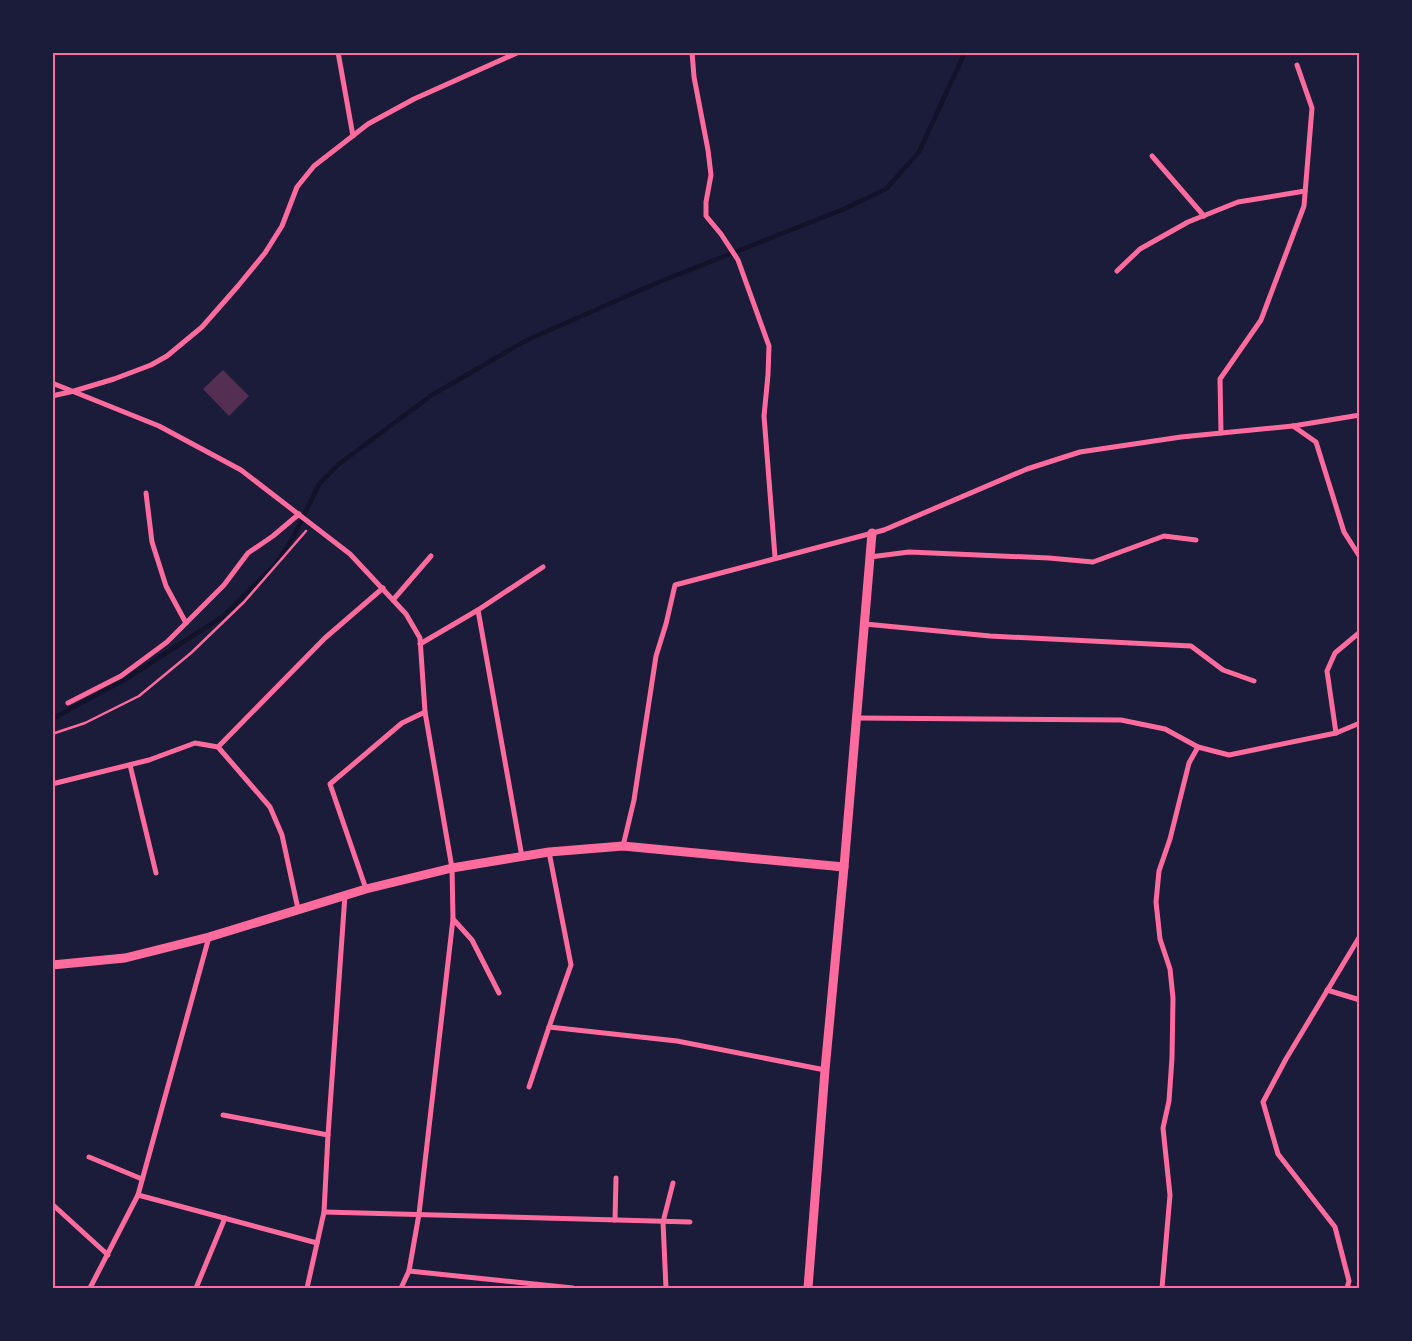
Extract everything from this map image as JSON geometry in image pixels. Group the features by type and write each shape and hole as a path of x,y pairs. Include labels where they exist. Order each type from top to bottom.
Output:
{"street":[{"path":"338,52 352,136"},
{"path":"52,396 74,391 151,365 167,356 202,327 265,253 282,226 297,187 314,166 368,124 414,100 519,52"},
{"path":"692,52 694,77 711,175 706,202 706,216 722,234 738,260 768,346 768,376 764,416 775,557"},
{"path":"1221,433 1220,379 1261,320 1304,206 1312,108 1297,65"},
{"path":"1152,156 1204,216"},
{"path":"1117,271 1140,249 1188,222 1238,202 1305,191"},
{"path":"52,383 159,426 241,470 350,554 406,614 420,638 425,712 452,868 453,919 419,1214 409,1271 401,1288"},
{"path":"623,846 634,800 656,656 675,585 775,557 884,530 1027,469 1080,452 1181,437 1293,426 1360,415"},
{"path":"1293,426 1316,442 1344,532 1360,556"},
{"path":"146,493 152,542 166,586 186,623"},
{"path":"68,702 121,676 167,642 224,585 248,553 273,536 299,514"},
{"path":"808,1288 824,1070 844,867 872,533"},
{"path":"870,557 909,552 1049,558 1093,562 1164,536 1196,540"},
{"path":"393,600 431,556"},
{"path":"420,644 478,610 543,567"},
{"path":"218,747 325,638 382,588"},
{"path":"478,610 522,856"},
{"path":"865,624 990,636 1191,646 1223,670 1254,681"},
{"path":"1336,733 1327,671 1335,653 1360,632"},
{"path":"366,889 330,784 402,723 425,712"},
{"path":"856,718 1120,720 1165,729 1198,747 1229,754 1336,733 1360,722"},
{"path":"52,784 149,760 195,743 218,747 270,806 282,835 298,909"},
{"path":"1162,1288 1170,1195 1163,1128 1169,1101 1173,998 1170,969 1160,939 1156,902 1159,871 1170,838 1189,762 1198,747"},
{"path":"130,765 156,872"},
{"path":"52,965 125,958 209,938 366,889 452,868 549,852 623,846 844,867"},
{"path":"529,1086 570,965 549,852"},
{"path":"307,1288 324,1212 345,895"},
{"path":"453,919 472,940 499,993"},
{"path":"1347,1288 1349,1281 1335,1227 1278,1154 1263,1102 1360,936"},
{"path":"90,1288 138,1195 209,938"},
{"path":"1327,990 1360,1000"},
{"path":"549,1027 677,1041 824,1070"},
{"path":"223,1115 328,1135"},
{"path":"89,1157 142,1179"},
{"path":"615,1220 616,1178"},
{"path":"666,1288 663,1222 673,1183"},
{"path":"138,1195 317,1243"},
{"path":"52,1204 108,1255"},
{"path":"324,1212 690,1222"},
{"path":"196,1288 225,1218"},
{"path":"409,1271 573,1288"}],"path":[{"path":"52,734 85,723 139,696 191,653 244,602 312,524"}],"building":[{"path":"223,370 249,396 229,416 203,389"}],"waterway":[{"path":"52,719 129,677 222,617 275,565 294,536 319,484 339,464 432,395 527,340 659,282 844,209 886,189 919,152 965,52"}]}
